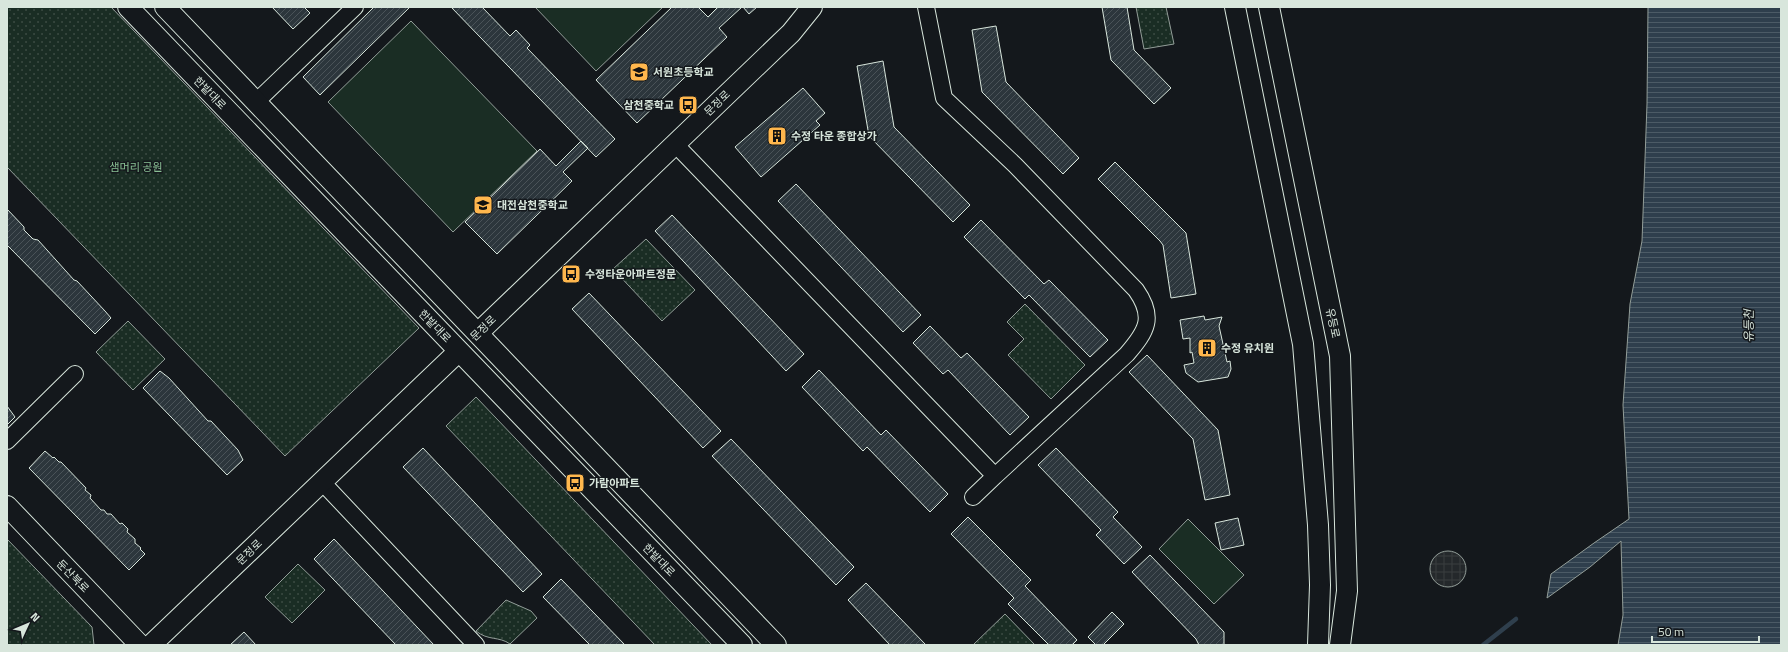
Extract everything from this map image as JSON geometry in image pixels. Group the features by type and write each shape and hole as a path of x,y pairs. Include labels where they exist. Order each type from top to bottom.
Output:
{"main road":[{"name":"한밭대로","path":"128,7 742,645"},
{"path":"165,7 776,645"},
{"name":"문정로","path":"478,333 791,32 812,7"},
{"path":"1235,7 1304,344 1318,525 1320,585 1318,645"},
{"name":"유등로","path":"1269,7 1340,356 1347,591 1340,645"},
{"name":"문정로","path":"151,645 459,351"},
{"name":"둔산북로","path":"7,506 140,645"},
{"path":"1305,645 1307,613 1320,585"},
{"path":"1347,591 1354,619 1354,645"}],"street":[{"path":"256,102 354,7"},
{"path":"926,7 944,98 1015,165 1136,290 1144,302 1148,322 1144,330 1126,354 973,498"},
{"path":"675,144 995,476"},
{"name":"문정로","path":"459,351 478,333"},
{"path":"7,441 75,374"},
{"path":"322,482 476,645"}],"green space":[{"name":"샘머리 공원","path":"7,7 111,7 419,328 285,456 7,167"},
{"path":"535,7 663,7 596,71"},
{"path":"1136,7 1166,7 1174,44 1144,49"},
{"path":"411,21 537,151 453,232 328,102"},
{"path":"646,239 695,290 662,321 613,269"},
{"path":"1025,304 1085,365 1051,399 1008,355 1024,339 1007,322"},
{"path":"128,321 165,359 133,390 96,352"},
{"path":"476,397 712,645 655,645 446,426"},
{"path":"1188,519 1244,575 1214,604 1159,549"},
{"path":"7,539 92,627 94,645 7,645"},
{"path":"298,564 325,590 292,623 265,597"},
{"path":"506,600 531,611 537,618 510,644 502,640 485,636 476,631"},
{"path":"1005,614 1035,645 974,644"}],"shaded area":[{"path":"1448,551 1458,554 1463,559 1466,569 1463,579 1458,584 1448,587 1438,584 1433,579 1430,569 1433,559 1438,554"}],"water":[{"name":"유등천","path":"1648,7 1781,7 1781,645 1618,645 1623,615 1621,541 1590,567 1547,598 1551,574 1629,519 1623,405 1630,304 1642,241 1647,104"}],"building":[{"path":"272,7 304,7 310,13 293,29"},
{"path":"374,7 410,7 320,95 303,77"},
{"path":"451,7 482,7 510,36 516,30 530,45 527,48 615,139 596,157"},
{"path":"672,7 698,7 708,17 718,7 742,7 719,28 727,37 637,123 596,80"},
{"path":"743,7 757,7 749,14"},
{"path":"1102,7 1127,7 1134,50 1171,88 1154,104 1111,60"},
{"path":"996,26 1006,82 1079,158 1063,174 982,92 972,30"},
{"path":"883,61 894,127 970,205 953,222 869,136 857,66"},
{"name":"수정 타운 종합상가","path":"803,88 825,113 816,121 820,125 761,177 735,147"},
{"path":"581,141 588,148 563,172 572,181 497,254 465,222 540,149 556,166"},
{"path":"1115,162 1186,233 1196,294 1171,298 1163,245 1098,179"},
{"path":"796,184 921,315 903,332 778,201"},
{"path":"7,209 24,227 24,230 33,239 38,240 111,318 95,334 7,245"},
{"path":"672,215 804,354 786,371 655,231"},
{"path":"981,220 1044,284 1049,280 1108,340 1090,357 1029,295 1025,299 964,237"},
{"path":"589,293 721,431 703,448 572,309"},
{"name":"수정 유치원","path":"1204,316 1205,320 1222,317 1219,326 1227,362 1230,361 1231,369 1228,377 1198,382 1186,373 1184,365 1194,363 1192,352 1190,353 1190,338 1183,339 1180,320"},
{"path":"930,326 961,358 967,353 1029,417 1010,435 948,370 943,374 913,343"},
{"path":"1147,355 1218,430 1230,495 1205,500 1193,439 1129,372"},
{"path":"819,370 881,435 886,430 948,494 930,512 867,447 863,451 802,387"},
{"path":"160,371 169,378 208,421 211,421 238,450 243,460 227,475 143,388"},
{"path":"7,406 15,417 7,425"},
{"path":"731,439 854,567 836,585 712,456"},
{"path":"423,448 542,574 523,592 403,467"},
{"path":"1056,448 1118,512 1113,517 1142,547 1124,564 1096,535 1101,530 1038,465"},
{"path":"45,451 53,458 54,457 61,462 86,488 85,490 91,495 90,498 101,510 104,510 107,514 111,514 120,524 122,523 128,529 127,532 135,539 135,543 145,554 129,570 29,468"},
{"path":"968,517 1031,580 1025,586 1077,640 1072,645 1049,645 1008,604 1014,598 951,534"},
{"path":"1238,518 1244,545 1221,550 1215,523"},
{"path":"334,539 434,645 396,645 314,559"},
{"path":"1150,555 1224,632 1224,645 1199,645 1196,639 1132,572"},
{"path":"561,579 625,645 590,645 543,597"},
{"path":"866,583 926,645 890,645 848,600"},
{"path":"1112,612 1124,624 1103,645 1096,645 1088,637"},
{"path":"244,632 256,645 230,645"}],"waterway":[{"path":"1483,645 1516,619"}],"place":[{"name":"서원초등학교","path":"639,72"},
{"name":"삼천중학교","path":"688,105"},
{"name":"수정 타운 종합상가","path":"777,136"},
{"name":"대전삼천중학교","path":"483,205"},
{"name":"수정타운아파트정문","path":"571,274"},
{"name":"수정 유치원","path":"1207,348"},
{"name":"가람아파트","path":"575,483"}]}
